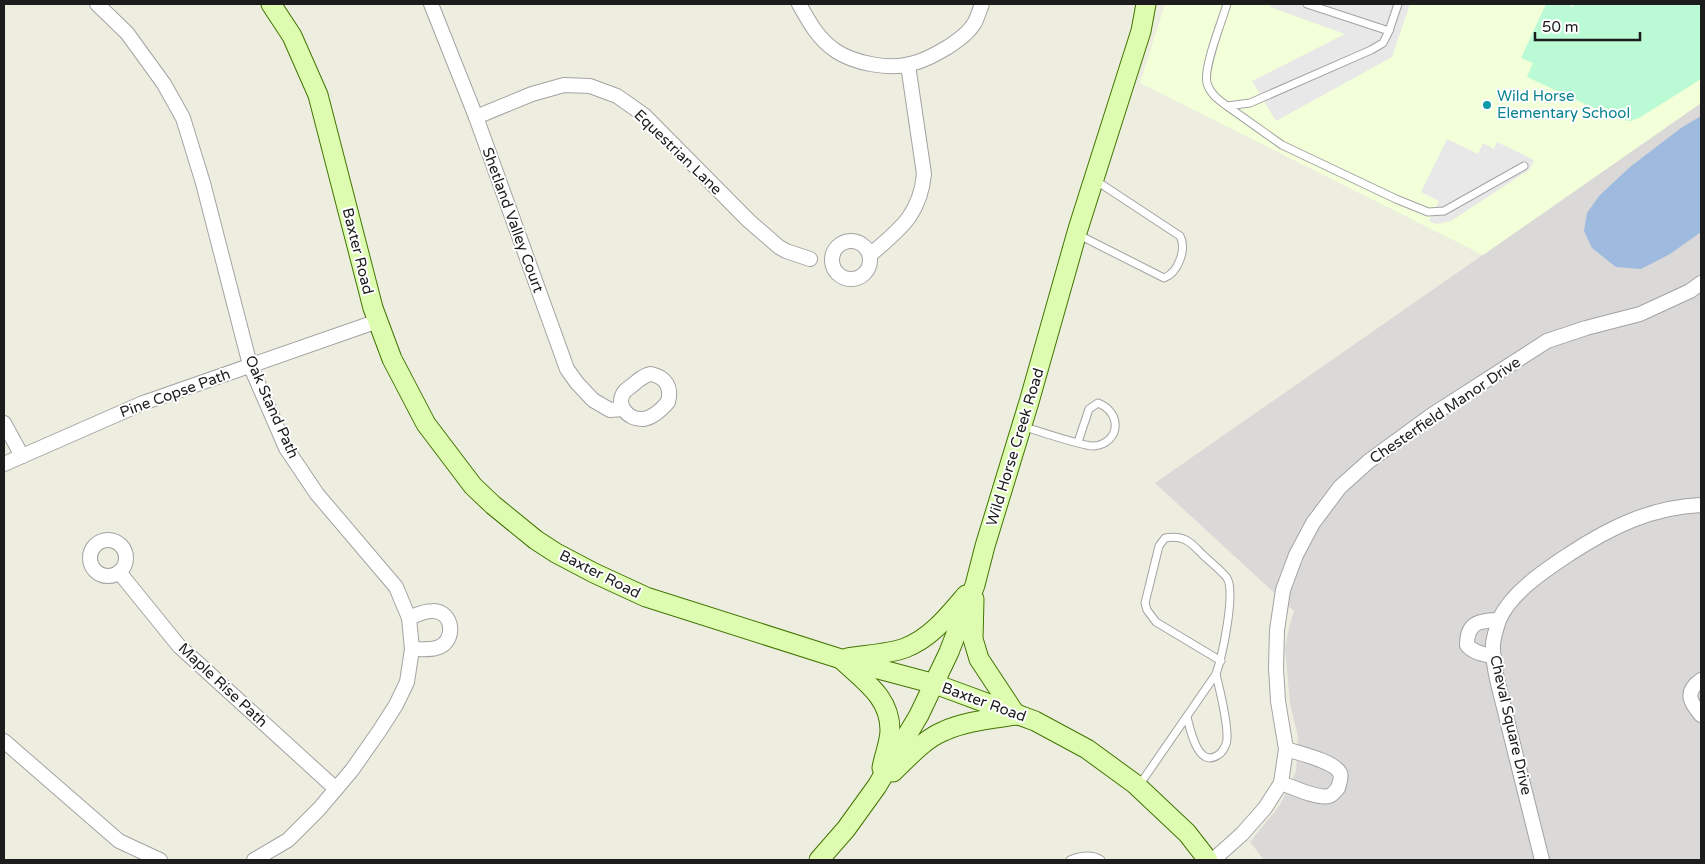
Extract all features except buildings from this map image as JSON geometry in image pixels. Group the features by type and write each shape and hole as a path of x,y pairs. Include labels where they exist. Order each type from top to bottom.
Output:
{"main road":[{"name":"Baxter Road","path":"271,4 292,36 318,95 373,308 392,358 426,424 473,486 500,511 536,540 594,573 646,597 841,659 935,684 1035,721 1087,749 1112,766 1138,787 1186,833 1208,860"},
{"name":"Wild Horse Creek Road","path":"819,860 846,829 877,786 919,715 935,684 974,585 1077,234 1141,31 1146,4"},
{"path":"841,659 903,648 920,640 938,627 974,585"},
{"path":"877,786 924,743 943,731 963,724 1016,715 979,659 973,639 974,585"},
{"path":"841,659 880,695 888,713 890,732 877,786"}],"street":[{"name":"Oak Stand Path","path":"97,4 127,33 164,84 183,118 203,183 250,365 286,448 316,494 396,587 409,618 412,648 407,682 396,705 352,770 336,789 288,840 254,860"},
{"name":"Shetland Valley Court","path":"430,4 476,117 568,369 576,383 594,400 610,410 623,409"},
{"path":"799,4 812,28 837,52 880,66 908,65 933,56 963,37 975,22 982,4"},
{"path":"870,255 900,230 910,217 922,190 924,174 908,65"},
{"name":"Equestrian Lane","path":"476,117 532,94 564,85 590,86 617,96 644,115 749,221 779,247 813,260 832,262"},
{"path":"847,241 864,245 871,261 866,272 856,279 844,278 839,275 832,262 837,247 847,241"},
{"name":"Chesterfield Manor Drive","path":"1213,860 1242,834 1266,808 1281,783 1286,749 1278,701 1276,668 1277,630 1283,590 1296,555 1313,523 1340,487 1369,461 1432,415 1548,341 1586,328 1640,314 1690,292 1701,283"},
{"name":"Pine Copse Path","path":"4,464 143,403 378,321"},
{"path":"4,423 22,456"},
{"name":"Cheval Square Drive","path":"1542,860 1500,692 1493,644 1499,620 1507,605 1532,581 1607,531 1645,515 1670,508 1701,505"},
{"name":"Maple Rise Path","path":"119,572 179,646 336,789"},
{"path":"409,618 423,612 436,611 447,618 451,630 450,637 442,646 436,649 412,648"},
{"path":"1494,657 1470,648 1467,645 1468,636 1474,624 1481,620 1499,620"},
{"path":"1701,680 1692,689 1690,694 1692,704 1701,715"},
{"path":"4,741 119,841 160,860"},
{"path":"1281,783 1316,795 1325,796 1331,795 1338,788 1340,776 1340,773 1333,765 1286,749"}],"lane":[{"path":"1227,4 1207,71 1207,83 1212,94 1282,145 1396,199 1428,212 1444,211 1524,166"},
{"path":"1307,4 1389,31"},
{"path":"1227,106 1250,103 1383,43 1398,4"},
{"path":"1077,234 1164,278 1170,276 1178,264 1183,244 1180,236 1094,179"},
{"path":"1022,426 1093,447 1103,444 1110,439 1114,432 1113,413 1106,406 1098,403 1090,409 1078,442"},
{"path":"1138,787 1216,674 1221,661 1231,591 1227,578 1194,545 1176,536 1165,538 1159,546 1145,603 1147,610 1156,622 1221,661"},
{"path":"1187,717 1194,744 1198,751 1204,756 1211,758 1218,756 1227,741 1216,674"},
{"path":"1070,860 1077,857 1095,856 1101,860"}],"shaded area":[{"path":"1165,4 1701,4 1701,103 1483,255 1140,83"},
{"path":"1271,4 1410,4 1392,57 1276,121 1252,81 1345,34 1270,7"},
{"path":"1546,4 1566,4 1573,7 1573,4 1701,4 1701,79 1639,118 1630,121 1618,119 1527,77 1533,63 1521,58"},
{"path":"1701,103 1701,860 1264,860 1250,842 1280,805 1296,771 1298,737 1290,704 1285,648 1294,611 1155,483"},
{"path":"1447,139 1478,154 1483,143 1494,149 1497,142 1534,160 1530,169 1451,221 1436,224 1429,221 1439,201 1421,192"}],"water":[{"path":"1701,116 1701,232 1670,254 1641,269 1616,267 1592,248 1584,231 1587,213 1599,196 1630,167 1681,128"}],"place":[{"name":"Wild Horse Elementary School","path":"1487,105"}]}
